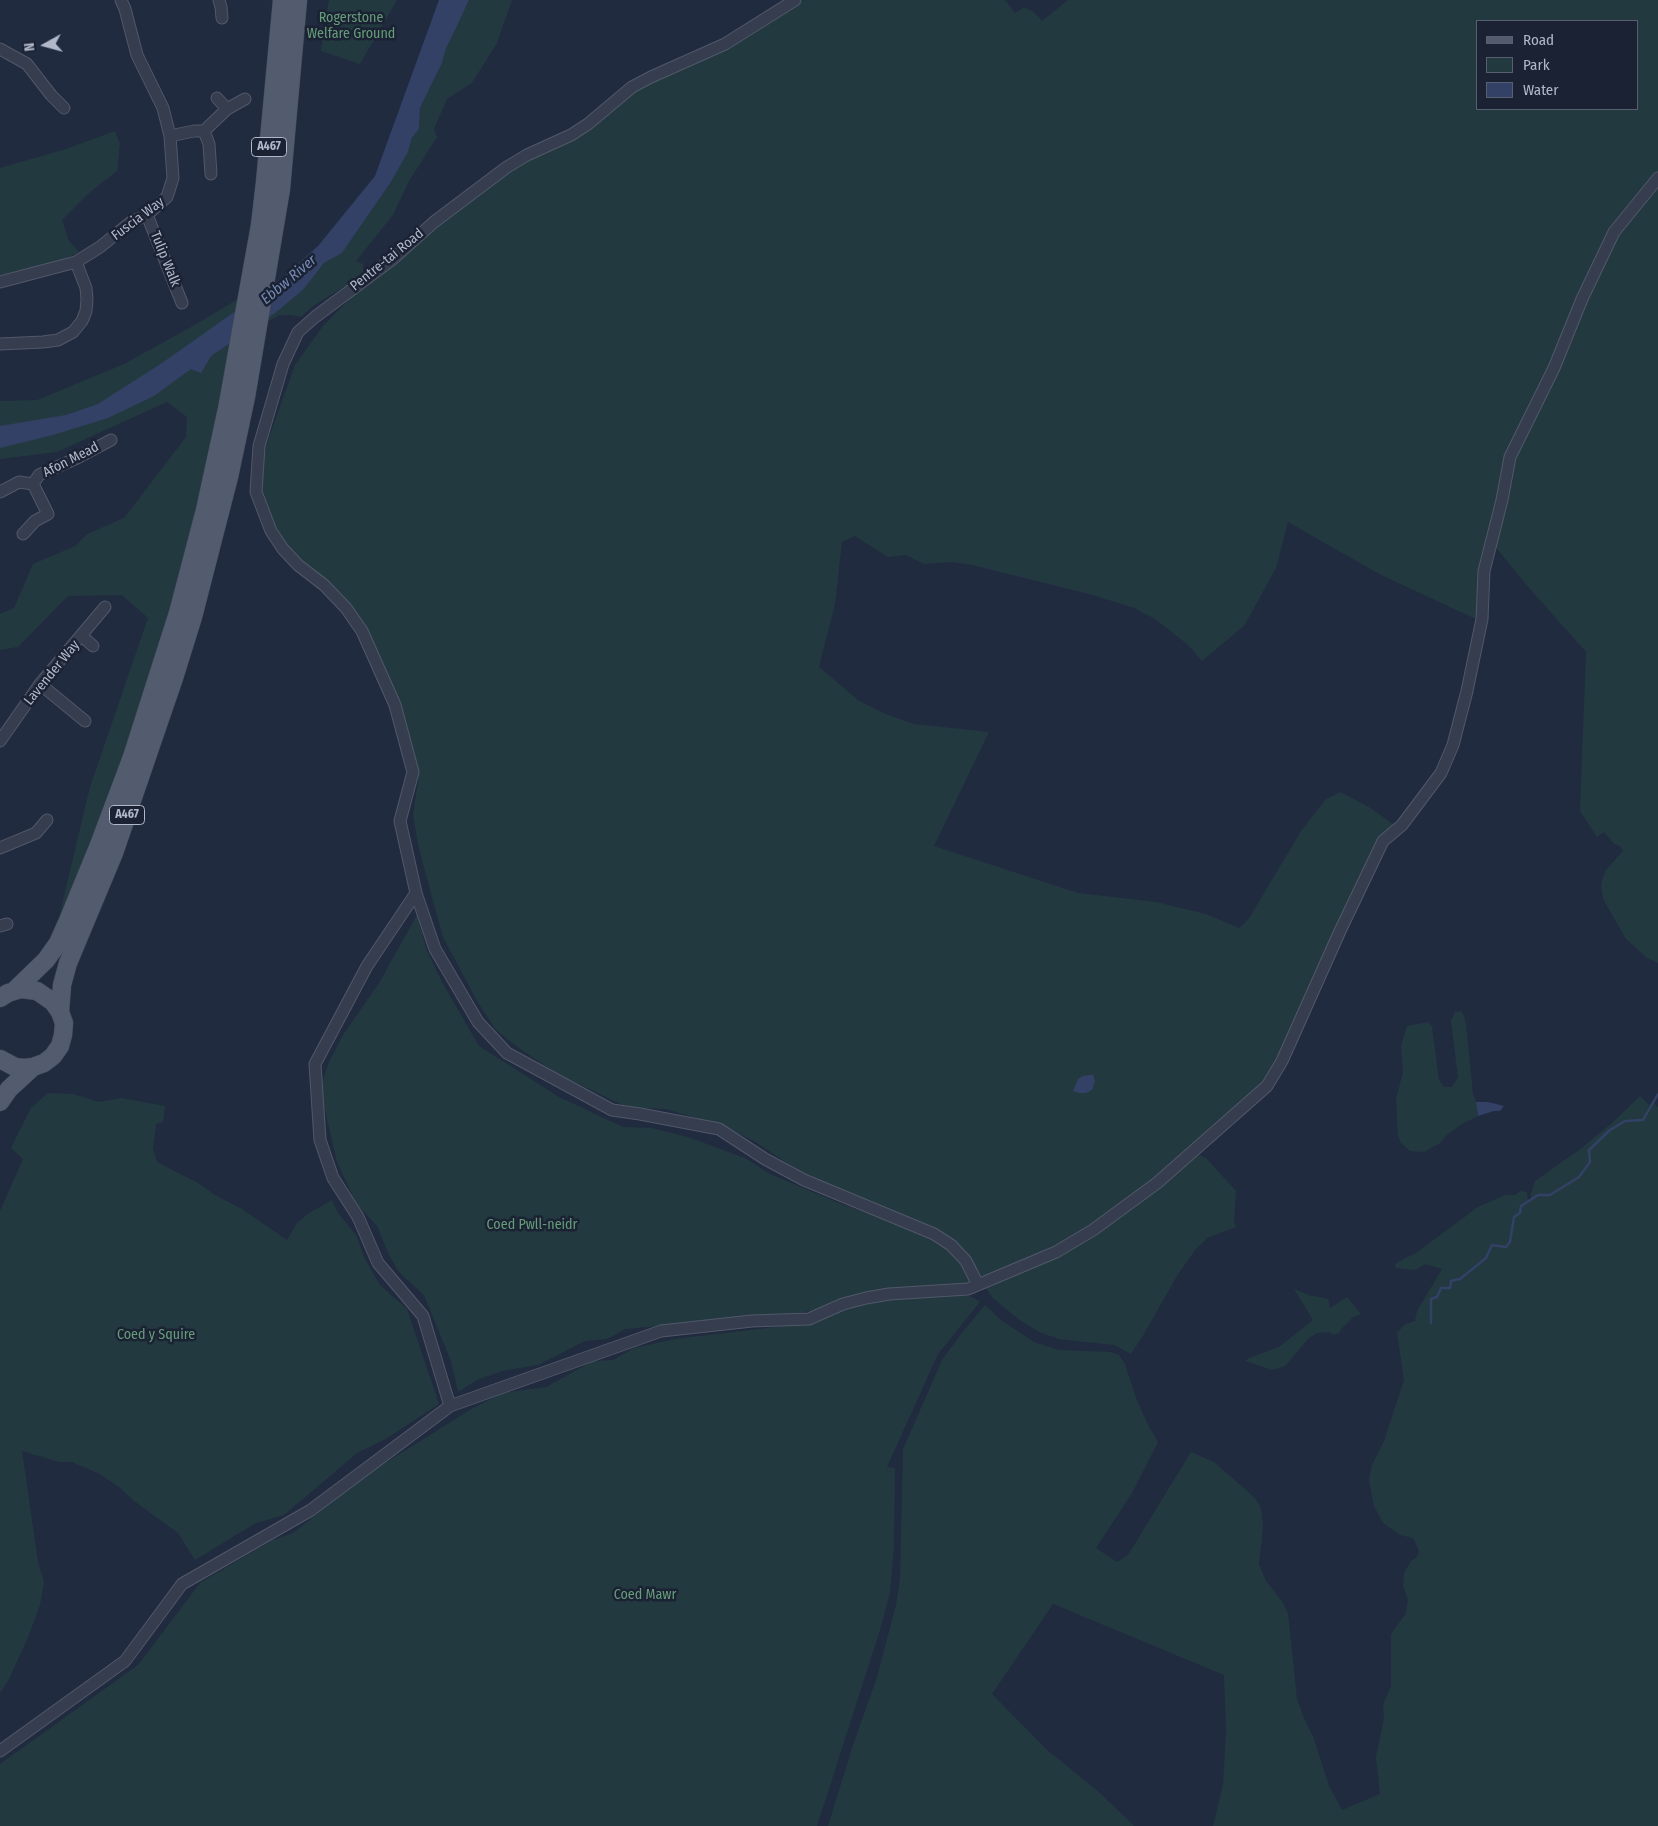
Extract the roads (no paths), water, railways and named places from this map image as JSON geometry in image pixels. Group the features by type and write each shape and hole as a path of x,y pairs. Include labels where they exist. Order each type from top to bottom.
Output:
{"main road":[{"name":"A467","path":"5,995 46,960 58,943 99,845 132,757 178,613 198,538 227,409 248,293 265,182 282,0"},
{"name":"A467","path":"60,1012 62,985 68,963 117,844 171,687 193,617 229,477 253,357 282,180 298,0"},
{"path":"0,1102 9,1089 32,1067 48,1060 60,1046 64,1035 64,1023 60,1012 46,996 28,990 5,995"},
{"path":"0,1059 15,1067 32,1067"}],"street":[{"name":"Fuscia Way","path":"0,282 76,262 100,247 131,222 147,215 167,197 173,178 170,136 163,108 137,55 121,0"},
{"path":"219,0 222,18"},
{"name":"Pentre-tai Road","path":"795,0 725,44 650,77 632,87 588,124 571,135 527,155 507,167 434,222 394,258 333,302 298,332 283,364 259,446 256,492 271,531 283,549 298,565 324,585 346,608 362,631 395,705 413,772 400,821 416,893 435,949 478,1022 507,1053 612,1110 719,1129 804,1180 934,1234 951,1245 966,1261 978,1285"},
{"path":"0,48 27,64 47,99 64,108"},
{"path":"217,98 227,109"},
{"path":"170,136 204,131 227,109 245,99"},
{"path":"204,131 209,144 211,174"},
{"path":"0,1751 125,1662 182,1584 311,1510 450,1406 660,1331 752,1321 808,1319 843,1304 866,1298 889,1294 968,1289 1056,1252 1093,1230 1157,1183 1267,1086 1282,1061 1340,931 1383,841 1402,825 1441,773 1453,745 1467,691 1482,619 1484,571 1502,500 1510,457 1554,368 1582,299 1614,232 1658,178"},
{"name":"Tulip Walk","path":"147,215 182,303"},
{"path":"0,344 58,340 73,332 82,321 86,311 87,299 86,288 76,262"},
{"name":"Afon Mead","path":"33,484 39,475 111,440"},
{"name":"Afon Mead","path":"0,492 19,482 33,484 53,513 35,521 23,534"},
{"name":"Lavender Way","path":"2,733 58,661 82,636 105,607"},
{"path":"82,636 93,646"},
{"path":"40,684 85,721"},
{"path":"0,848 36,833 47,820"},
{"path":"416,893 367,966 315,1064 320,1140 333,1178 358,1217 378,1263 423,1316 450,1406"}],"water":[{"name":"Ebbw River","path":"439,0 469,0 420,108 419,129 412,138 408,152 391,182 342,253 324,263 303,290 275,313 211,356 201,373 191,369 154,396 108,418 53,435 0,448 0,426 66,415 98,404 162,363 281,279 318,246 375,176"},
{"path":"1093,1075 1095,1081 1092,1090 1086,1093 1073,1091 1078,1079 1083,1076"},
{"path":"1476,1102 1488,1102 1504,1106 1500,1111 1478,1116"}],"waterway":[{"path":"1431,1323 1431,1299 1437,1297 1441,1288 1450,1288 1451,1281 1460,1279 1486,1258 1492,1245 1506,1247 1510,1242 1514,1217 1520,1213 1521,1206 1538,1195 1550,1195 1579,1177 1590,1162 1589,1150 1610,1130 1625,1121 1643,1120 1658,1094"}],"park label":[{"name":"Rogerstone Welfare Ground","path":"351,26"},
{"name":"Coed Pwll-neidr","path":"532,1225"},
{"name":"Coed y Squire","path":"156,1335"},
{"name":"Coed Mawr","path":"645,1595"}]}
